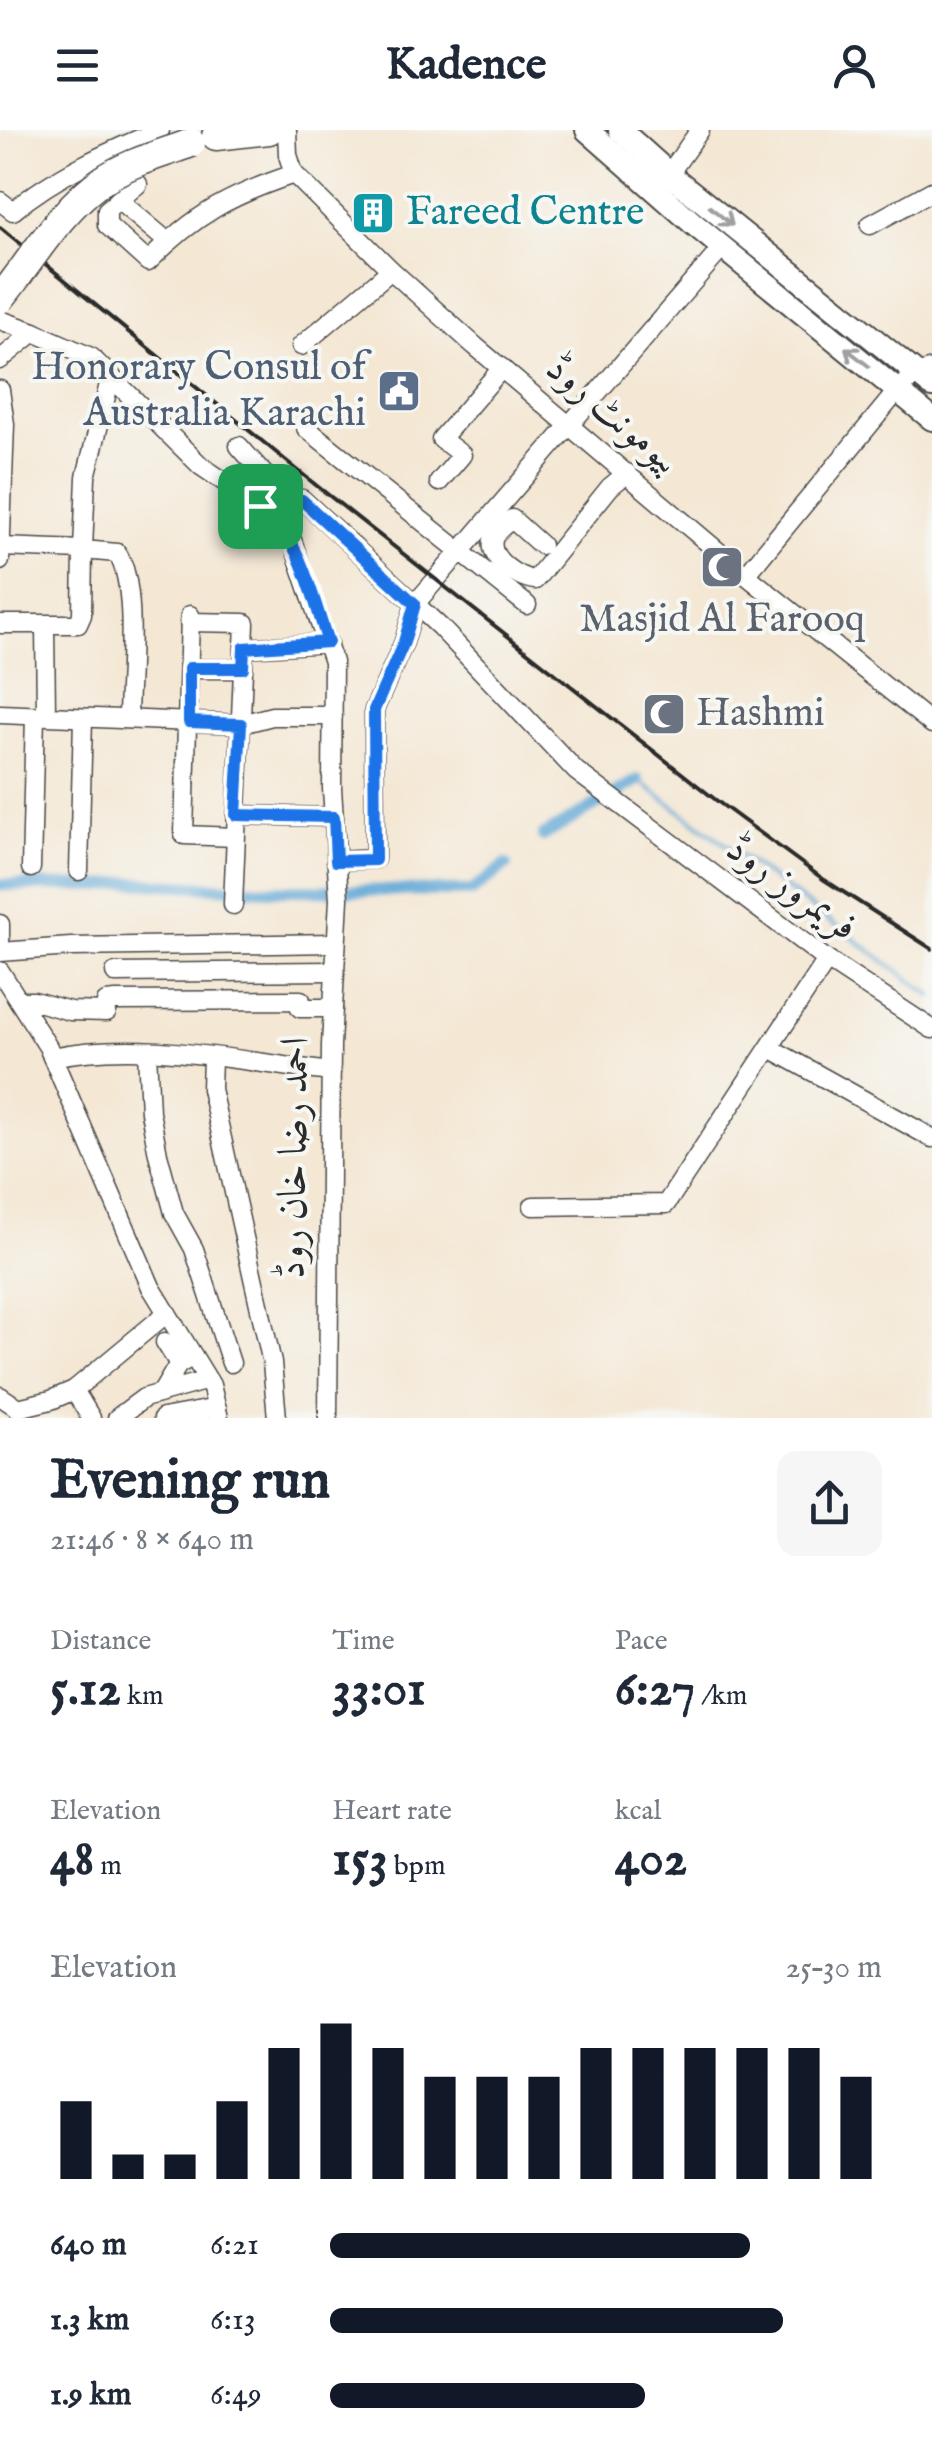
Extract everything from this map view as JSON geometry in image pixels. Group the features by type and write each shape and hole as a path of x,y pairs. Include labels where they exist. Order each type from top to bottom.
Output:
{"highway":[{"path":"0,299 86,193 106,178 212,136 270,130"}],"main road":[{"path":"587,130 932,420"},
{"path":"620,130 668,174 927,376"}],"street":[{"path":"0,201 12,211 30,197 160,130"},
{"path":"138,184 106,210 107,225 148,262 193,220 254,187 294,174 287,130"},
{"path":"668,174 700,130"},
{"name":"بیومونٹ روڈ","path":"294,174 391,270 502,368 746,575 932,724"},
{"path":"870,225 932,191"},
{"path":"118,200 168,242"},
{"path":"336,861 375,860 374,710 404,642 415,604 724,247"},
{"path":"301,346 391,270"},
{"name":"احمد رضا خان روڈ","path":"0,320 91,358 201,466 275,518 292,540 334,662 338,890 331,1072 328,1418"},
{"path":"0,360 34,332"},
{"path":"439,482 462,456 440,439 502,368"},
{"path":"0,624 74,626 81,620 86,476 112,376"},
{"path":"746,575 898,390 927,376"},
{"path":"0,390 5,424 0,561"},
{"path":"306,428 527,605"},
{"name":"فریمروز روڈ","path":"239,446 286,499 302,500 415,604 576,771 828,960 932,1029"},
{"path":"541,544 512,519 494,538 496,556 521,578 535,580 627,473"},
{"path":"260,506 286,499"},
{"path":"0,547 118,553 130,596 128,719"},
{"path":"233,905 245,623 190,618 184,835 235,837"},
{"path":"30,868 45,626"},
{"path":"244,648 328,642"},
{"path":"189,668 243,668"},
{"path":"0,714 241,724 272,716 333,716"},
{"path":"79,871 83,718"},
{"path":"236,815 334,817"},
{"path":"0,924 0,942"},
{"path":"0,952 71,947 336,944"},
{"path":"114,949 116,1001"},
{"path":"533,1206 666,1204 828,960"},
{"path":"0,971 52,1058 186,1360"},
{"path":"115,973 335,971"},
{"path":"19,1001 91,1013 106,1012 106,1002 116,1001 301,1000 300,1008 333,1008"},
{"path":"770,1048 932,1138"},
{"path":"52,1058 88,1050 148,1050 331,1072"},
{"path":"148,1050 150,1112 158,1154 174,1213 194,1249 231,1363"},
{"path":"212,1058 210,1089 272,1363 278,1418"},
{"path":"0,1396 18,1408 74,1390 167,1314"},
{"path":"163,1418 218,1413 208,1380 165,1342"},
{"path":"162,1392 186,1360"},
{"path":"118,1418 144,1398 208,1380"},
{"path":"74,1390 91,1418"}],"waterway":[{"path":"638,780 932,996"},
{"path":"543,836 638,780"},
{"path":"0,885 101,886 127,882 266,890 472,891 506,865"}],"railway":[{"path":"0,227 317,486 721,804 823,879 932,949"}],"place":[{"name":"Fareed Centre","path":"373,213"},
{"name":"Honorary Consul of Australia Karachi","path":"399,391"},
{"name":"Masjid Al Farooq","path":"722,567"},
{"name":"Hashmi","path":"664,714"}],"route":[{"path":"286,499 302,500 415,604 404,642 374,710 375,860 336,861 334,817 236,815 241,724 189,722 189,668 243,668 244,648 328,642 292,540 260,506 286,499"}]}
